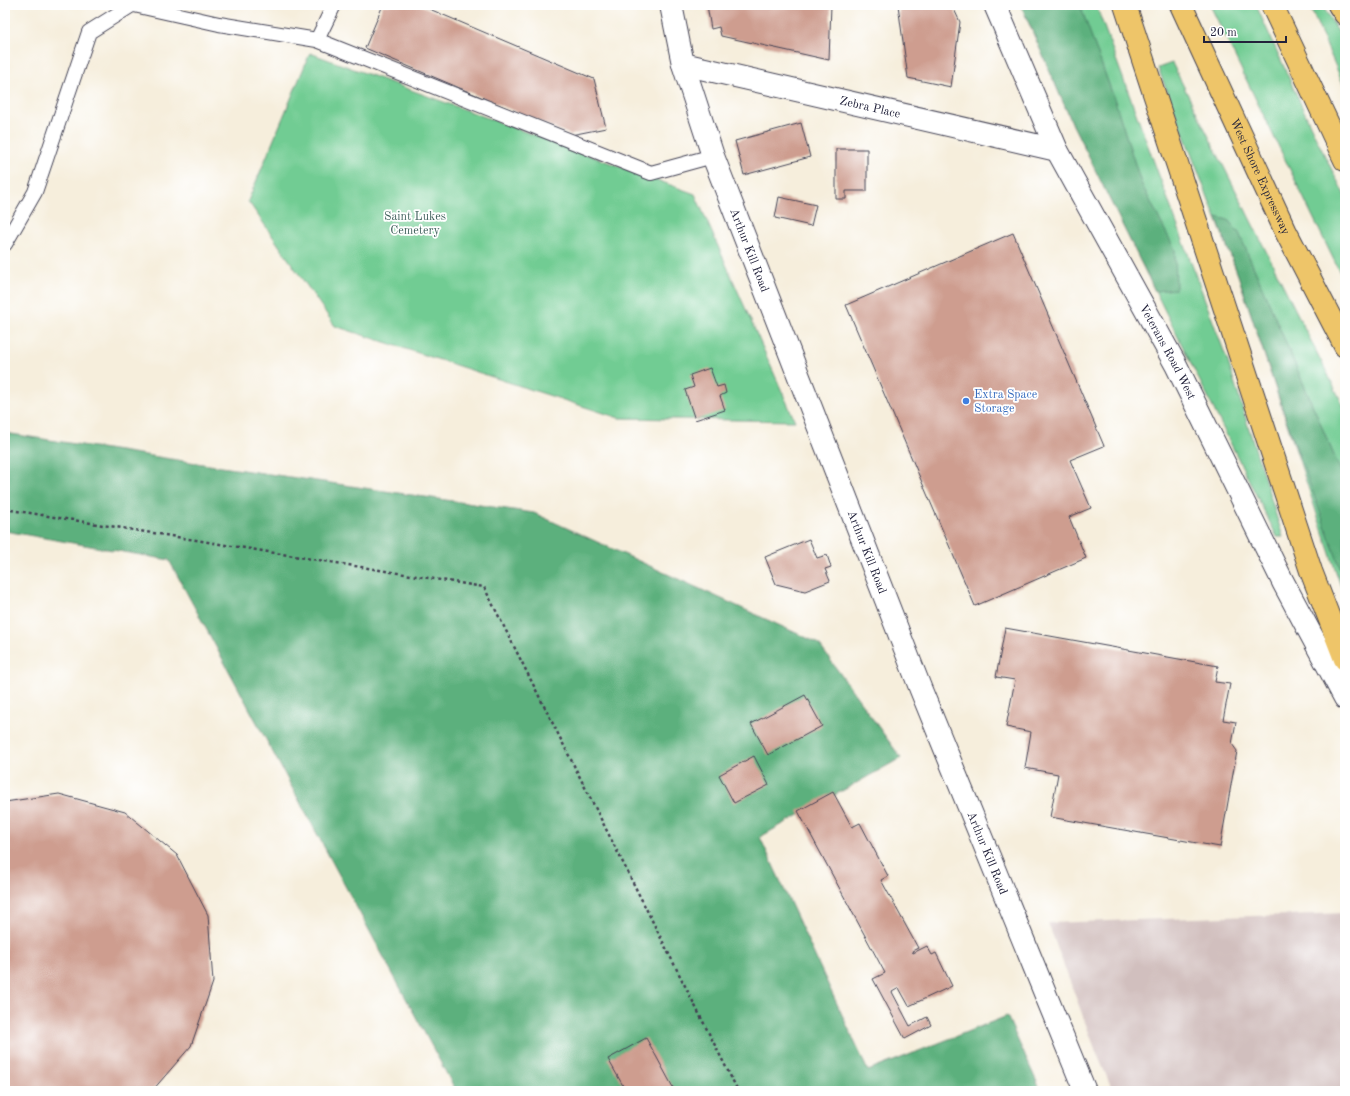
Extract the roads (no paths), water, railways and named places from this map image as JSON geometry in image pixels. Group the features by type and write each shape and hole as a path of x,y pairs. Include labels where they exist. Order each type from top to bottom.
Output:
{"highway":[{"path":"1125,5 1311,571 1345,659"},
{"name":"West Shore Expressway","path":"1181,5 1286,232 1345,346"},
{"path":"1272,5 1345,160"},
{"path":"1339,5 1345,14"}],"street":[{"name":"Arthur Kill Road","path":"671,5 683,64 713,156 921,690 1085,1091"},
{"name":"Veterans Road West","path":"995,5 1058,150 1176,365 1283,582 1345,698"},
{"name":"Zebra Place","path":"683,64 1058,150"}],"lane":[{"path":"5,244 35,192 89,32 133,5 219,24 316,40 651,173 713,156"},
{"path":"316,40 334,5"}],"place":[{"name":"Extra Space Storage","path":"966,401"}],"park label":[{"name":"Saint Lukes Cemetery","path":"415,223"}]}
